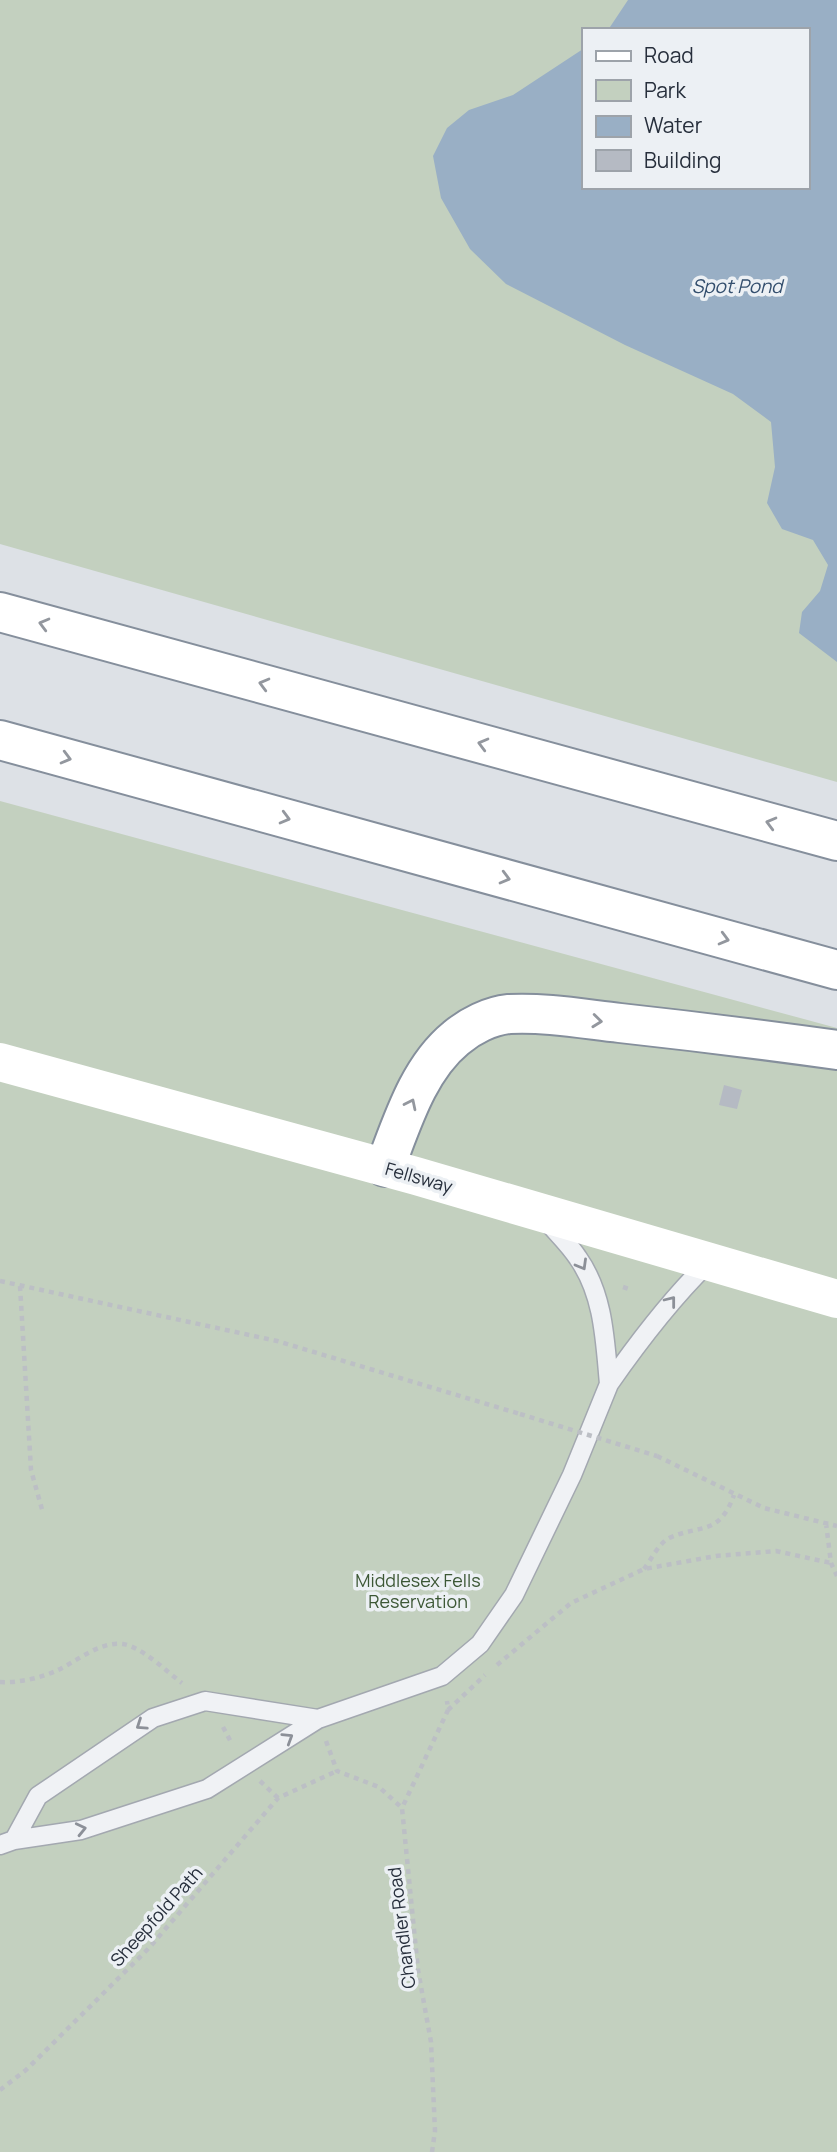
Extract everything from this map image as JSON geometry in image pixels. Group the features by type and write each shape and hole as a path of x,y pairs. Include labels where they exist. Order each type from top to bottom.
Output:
{"main road":[{"path":"0,612 837,841"},
{"path":"0,740 837,970"},
{"path":"385,1167 412,1102 442,1052 471,1028 506,1014 690,1031 837,1051"},
{"name":"Fellsway","path":"0,1062 385,1167 837,1299"}],"lane":[{"path":"539,1212 578,1257 589,1276 602,1316 609,1384"},
{"path":"7,1842 81,1830 207,1789 318,1719 442,1676 480,1644 514,1595 572,1475 609,1384 678,1291 708,1263"},
{"path":"7,1842 38,1796 153,1718 205,1701 318,1719"}],"path":[{"path":"0,1281 277,1342 657,1456 764,1508 837,1526"},
{"path":"20,1286 31,1470 43,1513"},
{"path":"622,1287 632,1290"},
{"path":"645,1569 666,1539 713,1527 729,1508 734,1495"},
{"path":"826,1522 831,1563 837,1576"},
{"path":"402,1808 448,1710 571,1603 645,1569 716,1556 776,1551 831,1563"},
{"path":"0,1682 15,1683 55,1672 105,1646 124,1644 157,1661 205,1701"},
{"name":"Sheepfold Path","path":"0,2090 26,2070 149,1948 278,1798 337,1771 379,1787 402,1808"},
{"name":"Chandler Road","path":"402,1808 418,1970 431,2042 435,2131 432,2152"}],"green space":[{"path":"0,0 837,0 837,782 0,544"},
{"name":"Middlesex Fells Reservation","path":"0,801 837,1028 837,2152 0,2152"}],"water":[{"name":"Spot Pond","path":"628,0 837,0 837,662 799,633 802,612 820,591 828,565 813,540 782,529 767,503 775,467 771,422 733,394 625,345 506,284 470,249 441,198 433,156 447,128 469,110 513,95 582,50 582,189 809,189 809,28 609,28"}],"building":[{"path":"724,1085 742,1090 737,1109 719,1105"}]}
